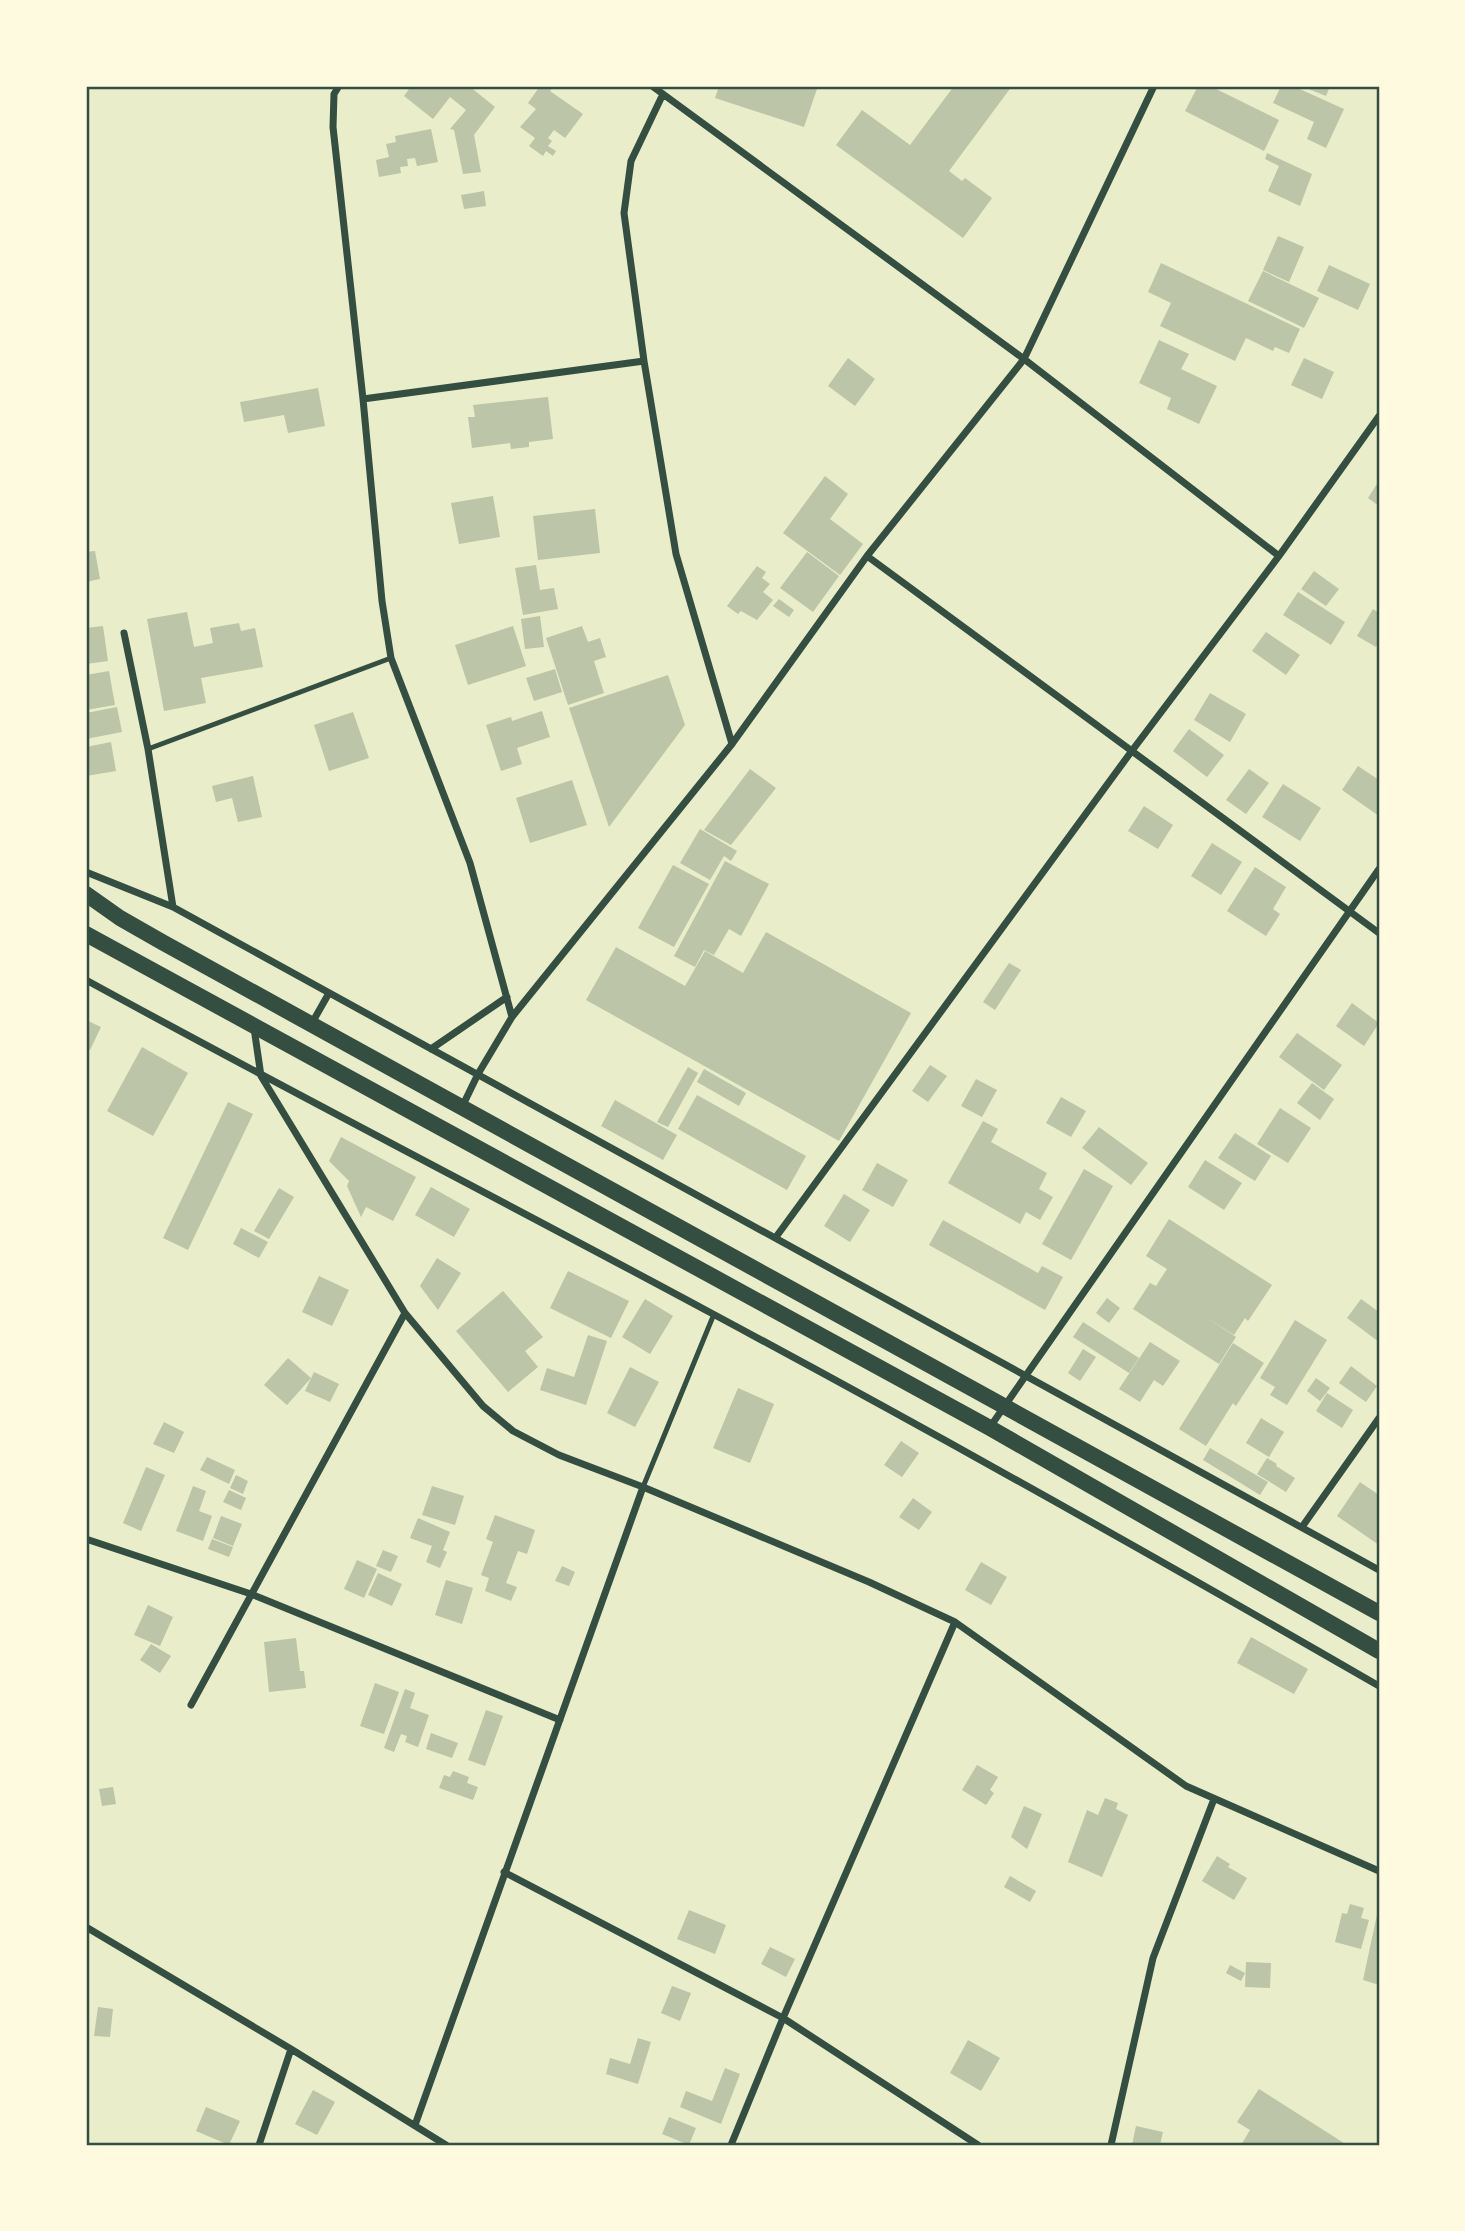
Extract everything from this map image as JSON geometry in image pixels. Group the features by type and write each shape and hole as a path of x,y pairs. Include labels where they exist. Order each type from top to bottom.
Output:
{"highway":[{"path":"86,894 162,942 311,1025 1379,1613"},
{"path":"86,934 990,1428 1379,1651"}],"street":[{"path":"339,86 334,94 333,127 382,601 391,658 470,863 512,1017"},
{"path":"652,86 1024,359 1279,556"},
{"path":"462,1108 478,1074 512,1017 732,744 867,556 1024,359 1154,86"},
{"path":"663,94 631,161 624,213 644,361 676,554 732,744"},
{"path":"363,399 644,361"},
{"path":"776,1237 1131,752 1279,556 1379,416"},
{"path":"867,556 1379,933"},
{"path":"124,633 148,749 173,907"},
{"path":"990,1428 1379,869"},
{"path":"86,872 173,907 1379,1570"},
{"path":"86,980 261,1076 714,1314 1379,1686"},
{"path":"311,1025 329,993"},
{"path":"431,1049 507,997"},
{"path":"253,1026 261,1076 405,1313 483,1406 513,1431 559,1455 643,1487 869,1582 955,1622 1186,1786 1379,1871"},
{"path":"191,1705 405,1313"},
{"path":"1302,1527 1379,1418"},
{"path":"415,2125 643,1487"},
{"path":"86,1539 251,1594 560,1720"},
{"path":"731,2145 783,2018 955,1622"},
{"path":"1111,2145 1153,1958 1214,1799"},
{"path":"504,1872 783,2018 978,2145"},
{"path":"86,1927 446,2145"},
{"path":"258,2145 291,2049"}],"lane":[{"path":"148,749 391,658"},
{"path":"643,1487 714,1314"}],"building":[{"path":"411,86 469,86 495,107 474,135 481,172 463,174 454,130 450,129 466,110 450,97 433,119 404,96"},
{"path":"540,86 554,86 550,91 583,114 565,138 554,130 548,138 552,141 548,146 556,151 553,156 546,151 543,156 529,146 535,138 520,127 536,109 528,103"},
{"path":"719,86 818,86 804,127 715,98"},
{"path":"954,86 1012,86 949,171 962,181 965,178 992,198 963,238 836,145 862,110 910,145"},
{"path":"1198,86 1210,86 1279,120 1264,151 1185,111"},
{"path":"1281,86 1293,86 1344,109 1326,148 1307,139 1314,122 1273,103"},
{"path":"1301,86 1330,86 1326,96"},
{"path":"431,129 438,162 417,166 415,158 407,159 408,166 400,167 401,173 379,177 376,160 389,157 386,144 396,142 395,136"},
{"path":"1267,153 1312,174 1300,206 1268,191 1279,166 1265,159"},
{"path":"484,191 486,206 464,209 461,195"},
{"path":"1278,236 1304,247 1289,282 1263,270"},
{"path":"1161,263 1300,329 1289,353 1275,347 1273,351 1246,338 1235,361 1160,326 1171,303 1148,292"},
{"path":"1329,265 1370,284 1358,310 1317,291"},
{"path":"1263,271 1319,298 1304,328 1248,301"},
{"path":"1159,340 1189,354 1181,369 1217,386 1199,424 1167,409 1171,398 1139,383"},
{"path":"848,358 875,379 855,406 828,386"},
{"path":"1304,358 1334,372 1322,399 1291,385"},
{"path":"318,388 325,426 288,433 284,415 244,422 240,402"},
{"path":"548,397 553,439 529,442 529,447 511,449 510,443 472,448 468,417 475,417 473,405"},
{"path":"825,476 848,494 830,519 863,544 840,575 783,533"},
{"path":"1377,484 1379,486 1379,506 1368,498"},
{"path":"493,496 500,537 459,544 451,503"},
{"path":"595,509 600,553 538,560 533,516"},
{"path":"95,551 100,579 86,582 86,552"},
{"path":"807,552 839,576 813,612 780,588"},
{"path":"536,565 540,590 554,588 558,609 523,615 515,568"},
{"path":"757,566 766,572 762,578 770,584 763,592 773,600 757,620 741,611 738,614 727,606"},
{"path":"1314,571 1339,589 1326,606 1301,589"},
{"path":"1298,592 1345,622 1331,645 1283,615"},
{"path":"779,599 794,610 789,617 773,606"},
{"path":"1373,609 1379,613 1379,641 1376,647 1357,636"},
{"path":"187,612 194,647 213,643 210,628 239,623 241,631 255,628 263,667 201,678 206,703 164,711 147,619"},
{"path":"540,616 544,647 525,649 521,619"},
{"path":"103,626 108,661 86,664 86,628"},
{"path":"513,626 526,666 468,685 455,645"},
{"path":"582,626 588,642 600,638 606,657 594,661 604,693 568,705 546,638"},
{"path":"1266,632 1300,655 1286,675 1252,651"},
{"path":"555,669 562,692 534,701 526,678"},
{"path":"109,671 115,705 86,710 86,675"},
{"path":"668,675 685,725 609,827 569,708"},
{"path":"1210,693 1246,714 1230,742 1194,720"},
{"path":"117,707 122,732 86,739 86,713"},
{"path":"542,711 550,737 517,748 522,764 501,771 486,725 511,717 512,721"},
{"path":"353,712 369,758 329,771 314,725"},
{"path":"1189,729 1224,755 1207,777 1173,751"},
{"path":"111,742 116,771 86,776 86,747"},
{"path":"1358,766 1379,780 1379,816 1342,790"},
{"path":"750,769 776,788 731,845 704,830"},
{"path":"1249,769 1269,783 1246,814 1226,800"},
{"path":"253,776 262,817 238,822 232,798 216,802 212,786"},
{"path":"572,780 587,825 530,843 516,798"},
{"path":"1283,784 1321,808 1300,841 1262,817"},
{"path":"1144,806 1173,825 1158,849 1128,831"},
{"path":"700,829 737,851 731,861 724,856 710,880 680,863"},
{"path":"1212,843 1242,862 1221,895 1191,876"},
{"path":"725,861 769,884 741,936 729,929 714,955 704,950 695,967 674,956"},
{"path":"673,865 709,884 674,947 638,928"},
{"path":"1255,867 1286,887 1273,909 1280,914 1266,936 1227,911"},
{"path":"766,932 911,1013 839,1141 586,1000 616,947 685,986 705,951 743,973"},
{"path":"1009,963 1021,970 995,1010 983,1002"},
{"path":"1352,1003 1379,1023 1364,1046 1336,1026"},
{"path":"86,1020 101,1027 90,1050 86,1048"},
{"path":"1297,1033 1342,1065 1324,1090 1279,1057"},
{"path":"142,1047 188,1073 153,1136 107,1111"},
{"path":"930,1065 947,1076 928,1102 912,1091"},
{"path":"688,1067 698,1073 668,1127 657,1122"},
{"path":"704,1069 746,1093 739,1106 697,1082"},
{"path":"976,1079 997,1090 982,1117 961,1106"},
{"path":"1312,1083 1334,1099 1320,1120 1297,1103"},
{"path":"697,1095 806,1156 787,1190 678,1129"},
{"path":"1061,1097 1086,1111 1071,1137 1046,1123"},
{"path":"615,1100 677,1135 663,1160 601,1126"},
{"path":"228,1102 253,1114 188,1250 163,1238"},
{"path":"1280,1108 1311,1128 1288,1163 1257,1144"},
{"path":"983,1121 998,1129 991,1142 1047,1173 1039,1189 1053,1197 1040,1220 1026,1212 1020,1224 948,1183"},
{"path":"1099,1127 1148,1163 1131,1185 1082,1148"},
{"path":"1235,1133 1271,1156 1255,1181 1218,1158"},
{"path":"341,1137 416,1177 393,1221 366,1207 361,1217 347,1186 349,1181 329,1161"},
{"path":"1205,1160 1242,1183 1224,1210 1188,1187"},
{"path":"877,1163 908,1180 893,1207 862,1190"},
{"path":"1084,1169 1113,1186 1071,1260 1042,1244"},
{"path":"431,1187 470,1209 454,1237 415,1215"},
{"path":"279,1188 294,1197 269,1239 254,1231"},
{"path":"844,1194 870,1210 850,1242 824,1226"},
{"path":"1169,1219 1272,1285 1248,1321 1245,1318 1234,1335 1206,1317 1236,1337 1219,1364 1133,1309 1150,1283 1156,1286 1167,1269 1146,1256"},
{"path":"943,1220 1038,1273 1042,1266 1063,1277 1045,1310 929,1245"},
{"path":"241,1228 268,1242 259,1258 233,1244"},
{"path":"437,1258 461,1273 438,1310 420,1286"},
{"path":"568,1271 629,1301 611,1338 550,1308"},
{"path":"319,1276 349,1290 332,1326 302,1312"},
{"path":"503,1291 543,1337 525,1351 538,1367 508,1392 456,1331"},
{"path":"1107,1298 1120,1308 1109,1323 1096,1313"},
{"path":"645,1299 673,1316 650,1354 622,1337"},
{"path":"1361,1299 1379,1312 1379,1342 1347,1318"},
{"path":"1295,1320 1327,1340 1287,1405 1270,1395 1275,1387 1260,1378"},
{"path":"1083,1322 1139,1358 1129,1373 1073,1337"},
{"path":"588,1335 607,1341 586,1405 540,1390 547,1368 574,1377"},
{"path":"1150,1342 1180,1361 1163,1386 1154,1380 1140,1402 1119,1389"},
{"path":"1233,1343 1264,1363 1236,1406 1233,1403 1206,1446 1179,1429"},
{"path":"1083,1349 1096,1357 1080,1381 1068,1373"},
{"path":"288,1358 311,1378 287,1405 264,1385"},
{"path":"1351,1366 1377,1386 1366,1402 1339,1383"},
{"path":"630,1367 659,1382 635,1427 607,1413"},
{"path":"314,1372 339,1384 330,1402 305,1391"},
{"path":"1316,1378 1330,1388 1320,1401 1307,1391"},
{"path":"738,1388 774,1404 750,1463 713,1448"},
{"path":"1327,1393 1353,1410 1342,1428 1316,1411"},
{"path":"1261,1418 1284,1432 1269,1457 1246,1443"},
{"path":"164,1422 184,1432 174,1453 153,1444"},
{"path":"901,1441 919,1453 902,1477 884,1465"},
{"path":"1210,1448 1268,1482 1260,1495 1203,1460"},
{"path":"207,1457 235,1470 229,1484 200,1470"},
{"path":"1267,1458 1295,1478 1286,1492 1257,1474"},
{"path":"146,1467 165,1475 141,1531 123,1523"},
{"path":"236,1475 248,1481 243,1494 230,1488"},
{"path":"1360,1482 1379,1495 1379,1545 1337,1516"},
{"path":"193,1486 206,1491 199,1511 212,1516 203,1541 176,1531"},
{"path":"432,1486 464,1496 455,1525 422,1515"},
{"path":"229,1490 246,1498 241,1510 223,1502"},
{"path":"913,1498 932,1512 919,1530 899,1517"},
{"path":"495,1515 535,1530 527,1554 518,1551 506,1583 517,1587 511,1601 485,1591 489,1578 481,1575 493,1542 486,1539"},
{"path":"221,1516 242,1524 233,1546 213,1538"},
{"path":"418,1518 450,1532 443,1550 447,1552 440,1568 426,1562 432,1546 410,1538"},
{"path":"212,1539 233,1547 229,1557 208,1549"},
{"path":"383,1550 398,1556 391,1572 376,1566"},
{"path":"357,1560 377,1569 364,1598 344,1589"},
{"path":"981,1562 1007,1577 991,1605 965,1590"},
{"path":"562,1566 575,1572 569,1586 555,1581"},
{"path":"378,1573 402,1584 392,1606 368,1595"},
{"path":"446,1580 473,1588 462,1624 435,1615"},
{"path":"148,1605 173,1617 160,1646 134,1635"},
{"path":"1251,1637 1308,1669 1294,1694 1237,1663"},
{"path":"296,1638 300,1671 304,1671 306,1688 269,1692 264,1642"},
{"path":"151,1644 171,1656 160,1673 140,1660"},
{"path":"375,1683 399,1692 384,1734 360,1726"},
{"path":"405,1689 415,1693 410,1708 429,1715 418,1747 405,1742 407,1736 401,1734 394,1752 384,1748"},
{"path":"486,1710 503,1716 485,1766 468,1760"},
{"path":"431,1733 458,1743 452,1758 426,1749"},
{"path":"977,1765 998,1777 990,1790 994,1793 986,1805 962,1790"},
{"path":"453,1771 469,1777 467,1783 478,1787 473,1800 439,1788 444,1775 450,1777"},
{"path":"113,1787 116,1804 102,1806 99,1789"},
{"path":"1105,1798 1118,1803 1116,1809 1128,1815 1102,1877 1068,1862 1087,1810 1098,1815"},
{"path":"1024,1806 1042,1814 1027,1849 1011,1837"},
{"path":"1217,1856 1230,1864 1228,1867 1247,1878 1234,1900 1202,1881"},
{"path":"1010,1876 1036,1891 1030,1902 1004,1887"},
{"path":"1350,1904 1364,1908 1361,1918 1369,1920 1361,1949 1335,1942 1342,1913 1347,1914"},
{"path":"689,1910 726,1925 715,1954 677,1939"},
{"path":"1379,1910 1379,1985 1363,1980"},
{"path":"770,1947 795,1959 786,1977 761,1964"},
{"path":"1246,1962 1271,1963 1270,1988 1245,1987"},
{"path":"1230,1965 1245,1973 1241,1981 1226,1973"},
{"path":"672,1986 691,1993 680,2021 661,2013"},
{"path":"98,2007 113,2009 110,2037 94,2036"},
{"path":"638,2038 651,2042 638,2084 606,2074 610,2058 630,2064"},
{"path":"968,2040 1000,2058 981,2091 950,2073"},
{"path":"725,2068 740,2074 721,2124 680,2107 686,2091 712,2101"},
{"path":"1259,2089 1347,2145 1241,2145 1250,2130 1237,2122"},
{"path":"313,2090 335,2102 317,2135 295,2124"},
{"path":"206,2107 240,2121 229,2145 196,2131"},
{"path":"669,2117 696,2128 689,2145 662,2134"},
{"path":"1136,2126 1163,2132 1160,2145 1132,2145"}]}
